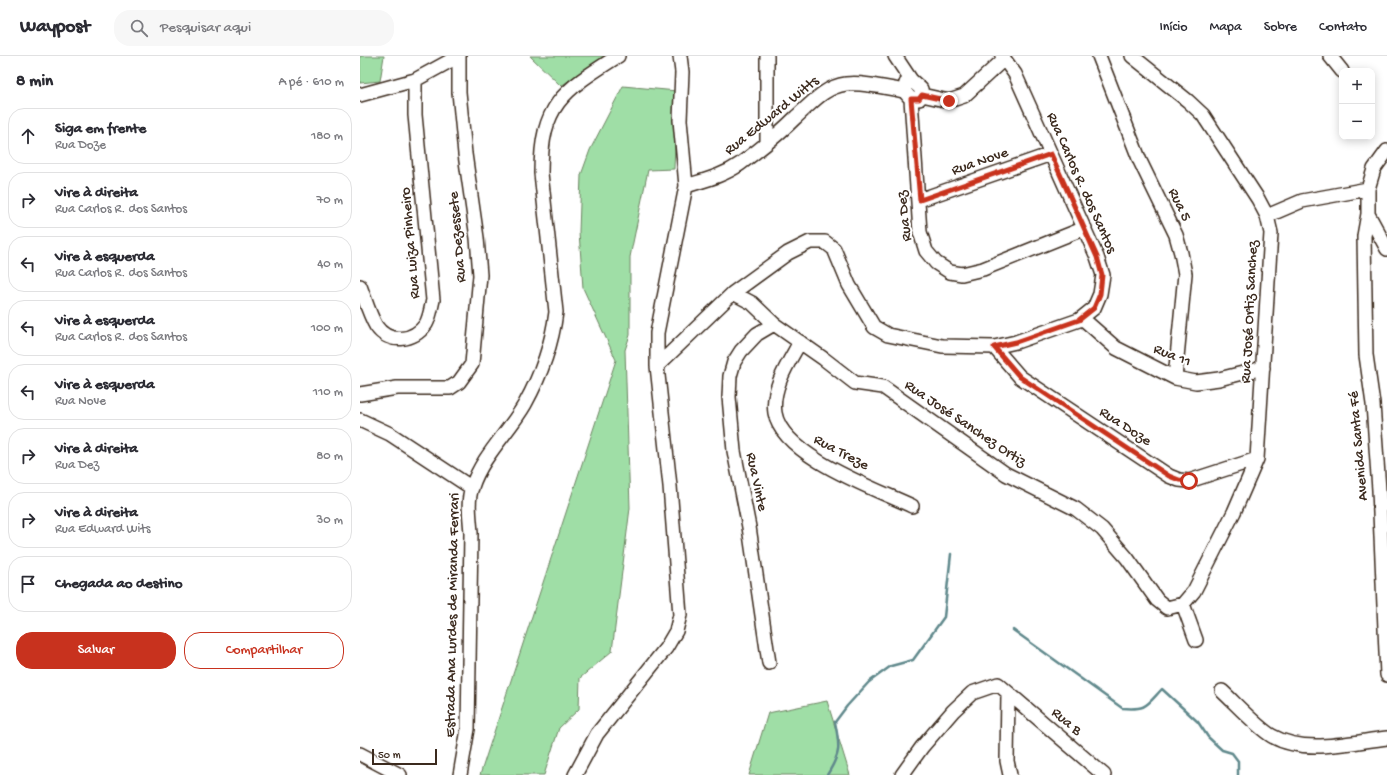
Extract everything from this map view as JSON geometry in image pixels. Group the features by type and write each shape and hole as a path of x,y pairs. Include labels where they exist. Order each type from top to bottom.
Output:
{"street":[{"path":"360,95 415,80 459,56"},
{"name":"Rua Dezessete","path":"360,394 397,388 450,388 459,382 472,364 480,275 477,238 465,154 459,92 459,56"},
{"name":"Estrada Ana Lurdes de Miranda Ferrari","path":"460,775 468,729 471,533 469,508 472,488 479,470 524,405 547,357 556,312 541,173 541,152 544,130 552,109 569,89 618,56"},
{"path":"575,775 597,734 666,648 676,631 680,615 670,486 657,366 656,333 686,186 680,120 682,72 680,56"},
{"path":"767,56 767,142"},
{"path":"895,56 912,91"},
{"name":"Rua 5","path":"1099,56 1140,161 1176,235 1181,253 1185,274 1175,378"},
{"name":"Rua José Ortiz Sanchez","path":"1132,56 1203,115 1254,192 1267,216 1271,233 1257,459 1234,512 1194,591 1183,604"},
{"path":"1330,56 1340,68"},
{"name":"Rua Edward Witts","path":"686,186 724,174 740,164 797,117 815,98 831,88 846,84 858,84 912,91 949,101 964,96 1003,58"},
{"name":"Rua Carlos R. dos Santos","path":"657,366 733,293 788,253 810,242 825,242 834,249 849,285 874,327 888,335 942,346 994,347 1016,342 1082,318 1094,308 1100,294 1102,275 1097,257 1015,74 1003,58"},
{"name":"Rua Luiza Pinheiro","path":"360,286 376,327 384,334 394,339 405,339 415,334 426,324 433,300 415,116 415,80"},
{"name":"Rua Dez","path":"912,91 920,200 920,232 926,251 936,263 950,272 962,274 983,269 1085,228"},
{"name":"Avenida Santa Fé","path":"1387,151 1374,169 1368,189 1368,214 1364,236 1366,355 1372,404 1379,490 1382,600 1387,676"},
{"name":"Rua Nove","path":"920,200 1051,154"},
{"path":"1267,216 1302,201 1368,189"},
{"path":"1368,214 1387,249"},
{"name":"Rua José Sanchez Ortiz","path":"733,293 752,303 774,324 855,383 883,387 1006,474 1076,509 1102,529 1127,558 1157,600 1167,608 1183,604"},
{"name":"Rua 11","path":"1082,318 1116,348 1175,378 1196,382 1219,379 1263,368"},
{"name":"Rua Vinte","path":"769,663 749,526 734,451 729,397 730,376 734,362 741,351 757,334 774,324"},
{"name":"Rua Treze","path":"800,342 781,376 775,400 775,412 778,424 784,433 795,446 815,461 912,506"},
{"name":"Rua Doze","path":"994,347 1020,377 1169,476 1179,480 1189,481 1200,479 1257,459"},
{"path":"360,420 390,434 472,488"},
{"path":"1183,604 1196,640"},
{"name":"Rua B","path":"906,773 922,747 972,693 998,684 1104,775"},
{"path":"1222,691 1271,736 1296,746 1311,747 1387,738"},
{"path":"1008,693 1007,761 1010,775"},
{"path":"360,754 400,775"}],"green space":[{"path":"360,56 384,56 380,81 360,83"},
{"path":"530,56 605,56 561,86"},
{"path":"623,86 677,91 674,169 648,170 630,257 630,335 625,350 630,508 612,651 580,678 579,709 559,728 544,775 480,775 616,360 583,288 579,232 581,175 590,150"},
{"path":"827,701 850,775 749,775 768,713"}],"waterway":[{"path":"827,775 835,761 838,750 838,738 835,722 847,706 869,682 891,666 913,660 944,617 951,554"},
{"path":"1013,630 1122,708 1137,708 1145,706 1162,689 1198,722 1208,737 1222,750 1232,753 1238,761 1238,775"}],"route":[{"path":"949,101 922,95 919,99 911,99 920,200 1051,154 1085,228 1097,257 1102,275 1100,294 1094,308 1079,320 1016,342 994,347 1020,377 1169,476 1179,480 1189,481"}]}
